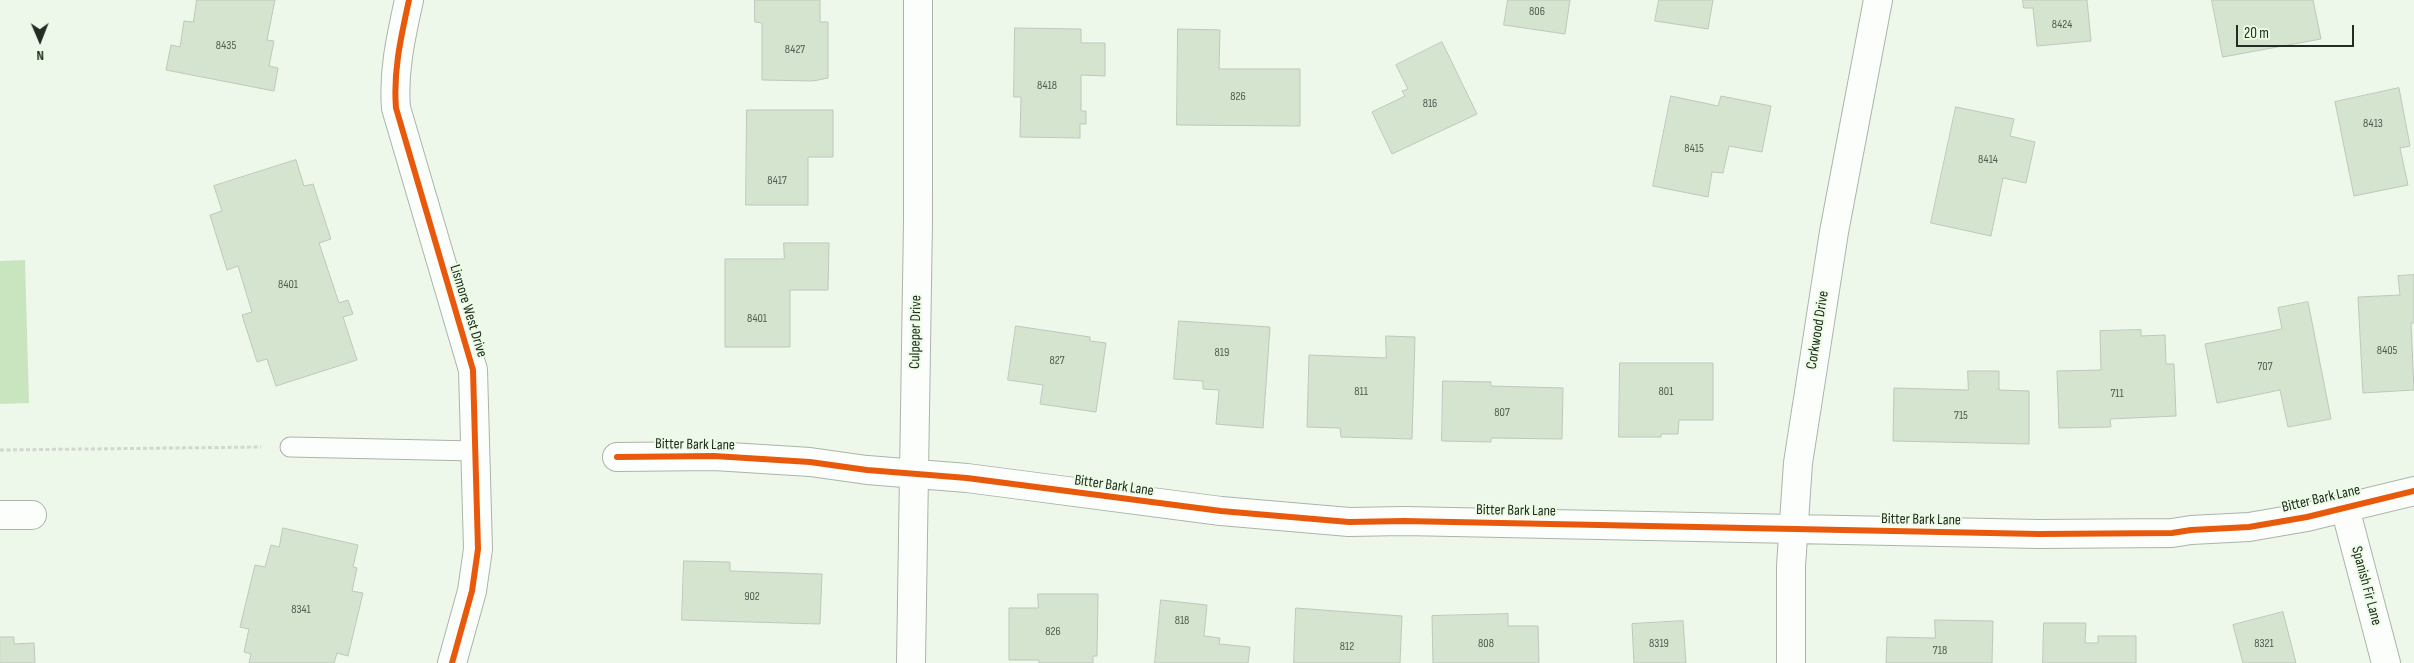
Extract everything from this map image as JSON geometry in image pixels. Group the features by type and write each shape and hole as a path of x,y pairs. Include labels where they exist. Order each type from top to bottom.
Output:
{"street":[{"name":"Lismore West Drive","path":"409,0 396,64 394,87 396,108 473,370 478,549 472,591 452,663"},
{"name":"Culpeper Drive","path":"911,663 918,222 918,0"},
{"name":"Corkwood Drive","path":"1791,663 1792,530 1807,394 1834,232 1878,0"},
{"name":"Bitter Bark Lane","path":"617,457 714,456 810,462 867,470 914,472 1166,506 1349,522 2038,534 2172,534 2230,526 2249,527 2307,517 2414,491"},
{"name":"Spanish Fir Lane","path":"2345,508 2386,663"},
{"path":"0,515 32,514"}],"lane":[{"path":"290,447 475,451"}],"path":[{"path":"0,450 290,447"}],"green space":[{"path":"25,260 29,403 0,404 0,261"}],"building":[{"path":"197,0 275,0 267,40 274,41 269,66 278,68 274,91 166,70 171,45 180,47 184,21 193,22"},
{"path":"755,0 820,0 820,22 828,22 828,78 813,81 762,80 762,23 755,22"},
{"path":"1508,0 1570,0 1565,34 1504,25"},
{"path":"1659,0 1713,0 1708,29 1655,21"},
{"path":"2023,0 2087,0 2091,41 2037,46 2033,8 2024,8"},
{"path":"2212,0 2313,0 2321,39 2223,57"},
{"path":"1015,28 1081,29 1081,43 1105,43 1105,76 1081,75 1081,111 1086,111 1086,124 1080,124 1080,138 1020,137 1021,97 1014,97"},
{"path":"1178,29 1220,30 1219,69 1300,69 1300,126 1177,125"},
{"path":"1442,42 1477,114 1392,154 1372,112 1405,96 1402,91 1408,89 1396,65"},
{"path":"2399,88 2410,146 2400,148 2408,185 2354,196 2335,102"},
{"path":"1671,96 1718,106 1721,96 1771,106 1762,152 1729,146 1723,173 1712,172 1708,197 1653,186"},
{"path":"1956,107 2014,119 2010,136 2035,142 2026,183 2003,178 1991,236 1931,223"},
{"path":"747,110 833,110 833,157 808,157 808,205 746,205"},
{"path":"296,160 304,186 313,184 331,239 319,243 339,303 348,300 353,314 343,317 357,360 276,386 267,359 257,362 242,315 252,312 238,266 227,270 210,215 222,211 214,186"},
{"path":"784,243 829,243 828,290 790,290 790,347 725,347 725,259 784,259"},
{"path":"2414,275 2414,323 2411,323 2414,390 2363,393 2358,297 2400,295 2398,276"},
{"path":"2308,302 2331,419 2288,427 2280,390 2217,403 2205,344 2282,329 2278,308"},
{"path":"1179,321 1270,327 1263,428 1216,424 1219,390 1203,389 1203,381 1174,379"},
{"path":"1016,326 1090,337 1090,341 1106,343 1096,412 1040,404 1043,385 1008,380"},
{"path":"2141,330 2141,336 2165,335 2166,364 2174,364 2176,416 2110,419 2111,427 2059,428 2057,371 2101,370 2100,331"},
{"path":"1386,336 1415,337 1412,439 1341,437 1340,428 1307,427 1309,355 1386,358"},
{"path":"1620,363 1713,363 1713,420 1679,420 1678,434 1661,434 1661,437 1619,437"},
{"path":"1968,371 1999,371 1999,390 2029,391 2029,444 1893,441 1894,388 1968,390"},
{"path":"1443,381 1491,382 1491,386 1563,388 1562,439 1491,438 1491,442 1442,441"},
{"path":"283,528 358,545 353,567 357,568 352,591 363,593 348,656 337,653 334,663 249,663 251,654 244,652 249,629 240,627 255,565 265,567 271,545 279,547"},
{"path":"684,561 730,562 730,571 822,574 820,624 682,620"},
{"path":"1038,594 1098,594 1097,656 1093,656 1093,663 1039,663 1039,660 1009,660 1009,608 1038,608"},
{"path":"1161,600 1207,605 1204,636 1220,638 1219,644 1250,647 1248,663 1155,663"},
{"path":"1296,608 1402,616 1400,663 1294,663"},
{"path":"2283,612 2296,663 2243,663 2233,625"},
{"path":"1508,614 1508,626 1538,626 1539,663 1433,663 1432,616"},
{"path":"1935,620 1993,621 1992,663 1886,663 1887,637 1935,638"},
{"path":"1683,621 1686,663 1634,663 1632,624"},
{"path":"2044,623 2086,623 2085,643 2098,643 2098,636 2136,636 2136,663 2043,663"},
{"path":"0,637 14,637 14,644 34,643 35,663 0,663"}],"cycle path":[{"path":"409,0 397,67 396,108 473,370 478,549 472,591 452,663"},
{"path":"617,457 714,456 810,462 867,470 967,478 1221,511 1349,522 1404,521 2039,534 2172,533 2191,530 2249,527 2307,517 2414,491"}]}
